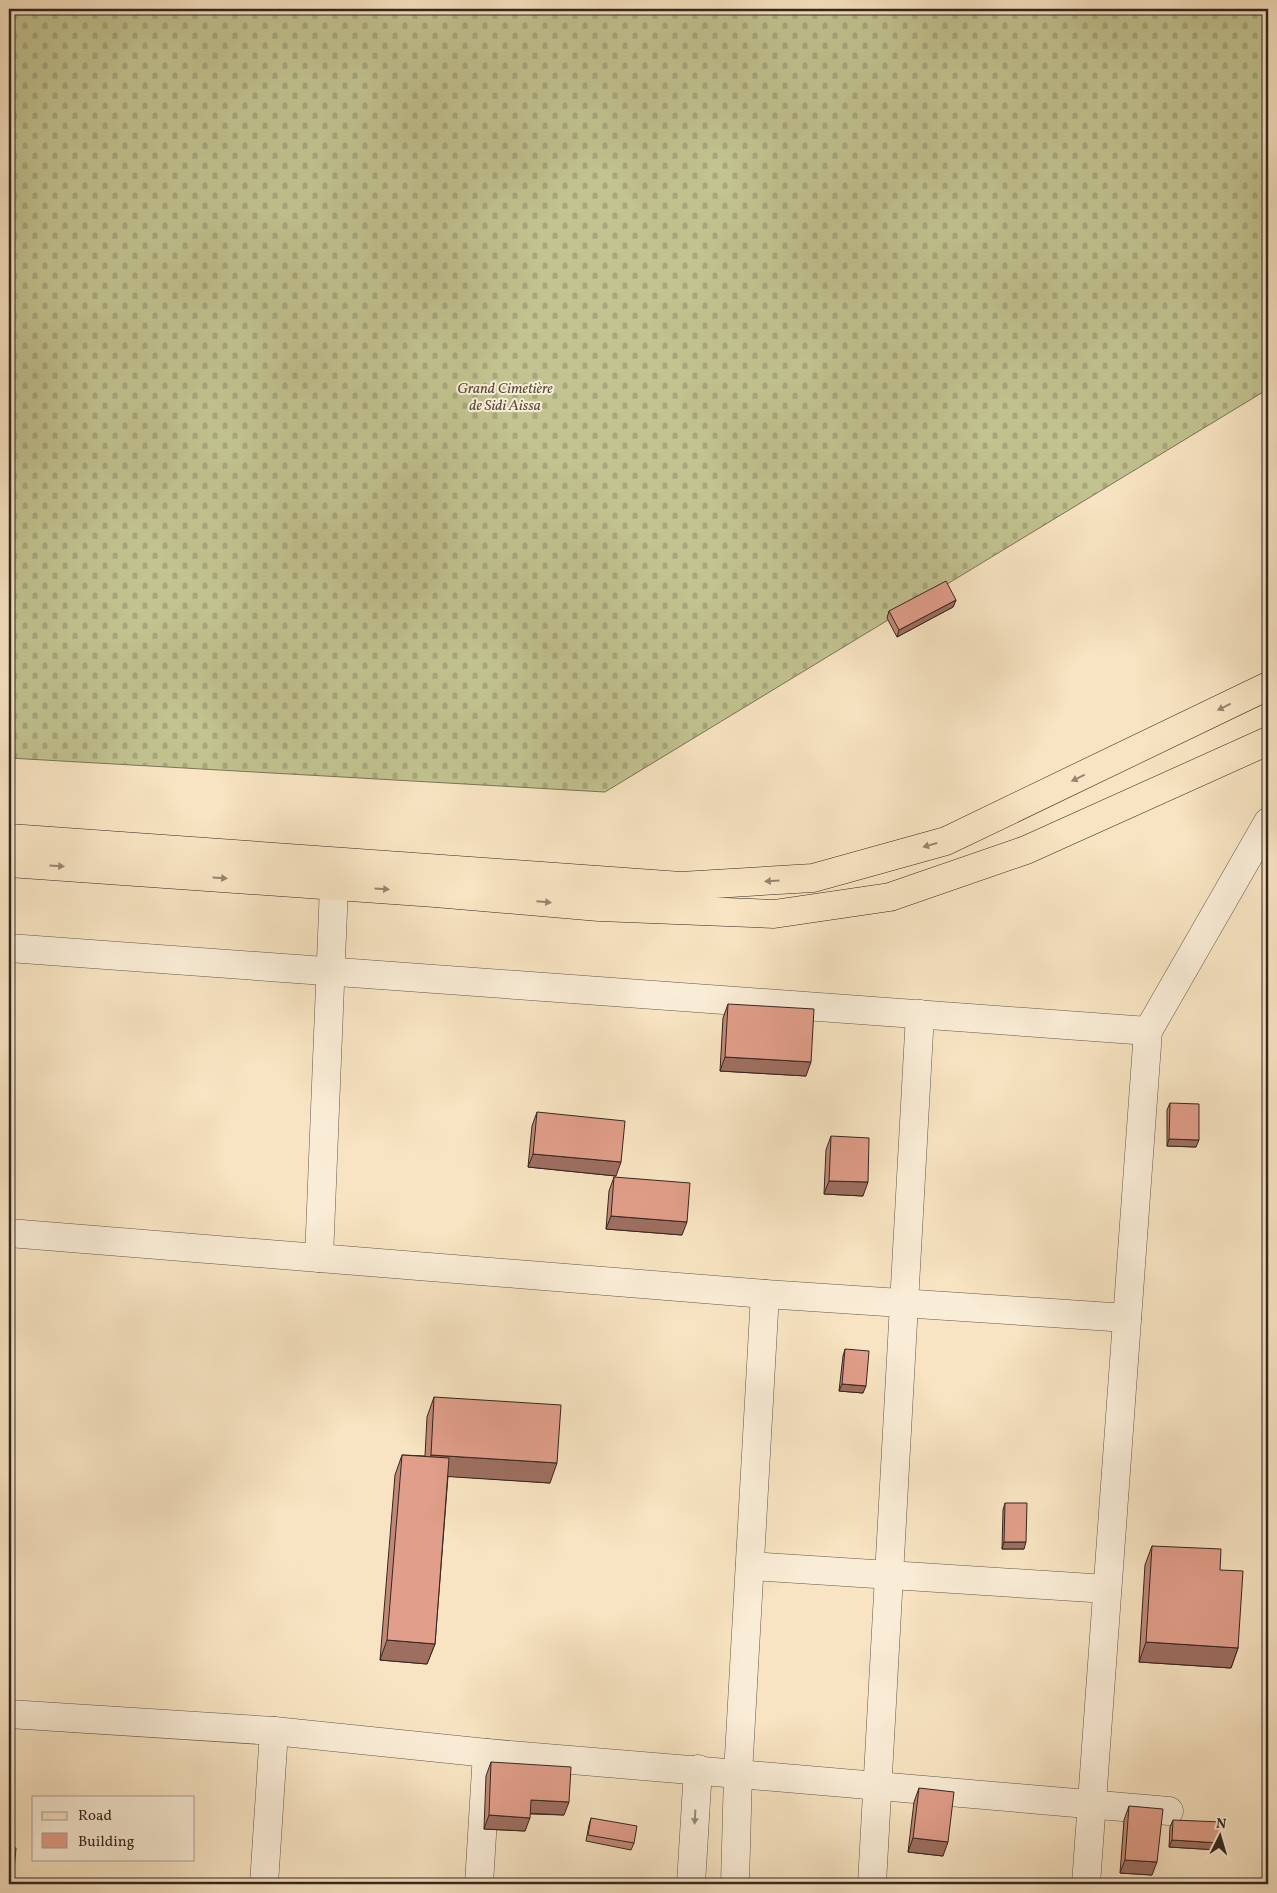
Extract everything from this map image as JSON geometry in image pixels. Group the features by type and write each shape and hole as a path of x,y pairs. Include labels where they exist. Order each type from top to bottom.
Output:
{"main road":[{"path":"9,838 681,886 813,878 946,841 1268,686"},
{"path":"9,863 599,907 774,914 890,897 1026,850 1268,741"}],"street":[{"path":"1086,1884 1148,1031 1268,822"},
{"path":"319,1258 334,886"},
{"path":"9,948 1148,1031"},
{"path":"872,1884 920,1014"},
{"path":"9,1233 766,1294 1127,1318"},
{"path":"735,1884 738,1774 766,1294"},
{"path":"750,1566 1108,1589"},
{"path":"9,1714 274,1730 487,1753 698,1769 1169,1811"},
{"path":"264,1884 274,1730"},
{"path":"478,1884 487,1753"},
{"path":"691,1884 698,1769"}],"green space":[{"name":"Grand Cimetière de Sidi Aissa","path":"9,9 1268,9 1268,389 605,792 9,758"}],"building":[{"path":"946,581 956,600 899,630 889,611"},
{"path":"728,1004 814,1009 811,1062 725,1057"},
{"path":"1170,1103 1199,1104 1199,1140 1169,1139"},
{"path":"537,1112 625,1121 621,1162 533,1154"},
{"path":"831,1136 869,1138 868,1182 829,1181"},
{"path":"614,1177 690,1183 687,1222 611,1216"},
{"path":"845,1349 869,1351 866,1386 842,1384"},
{"path":"434,1397 561,1405 557,1463 431,1455"},
{"path":"402,1455 449,1458 435,1644 387,1640"},
{"path":"1005,1503 1027,1503 1026,1542 1004,1542"},
{"path":"1152,1546 1221,1549 1220,1570 1243,1571 1238,1648 1146,1642"},
{"path":"491,1762 571,1767 569,1802 531,1800 530,1818 489,1815"},
{"path":"919,1788 954,1792 948,1842 913,1838"},
{"path":"1129,1806 1163,1809 1157,1862 1125,1860"},
{"path":"591,1818 637,1826 634,1843 588,1835"},
{"path":"1173,1820 1221,1822 1220,1843 1172,1840"},
{"path":"9,1847 16,1848 13,1881 9,1881"}]}
